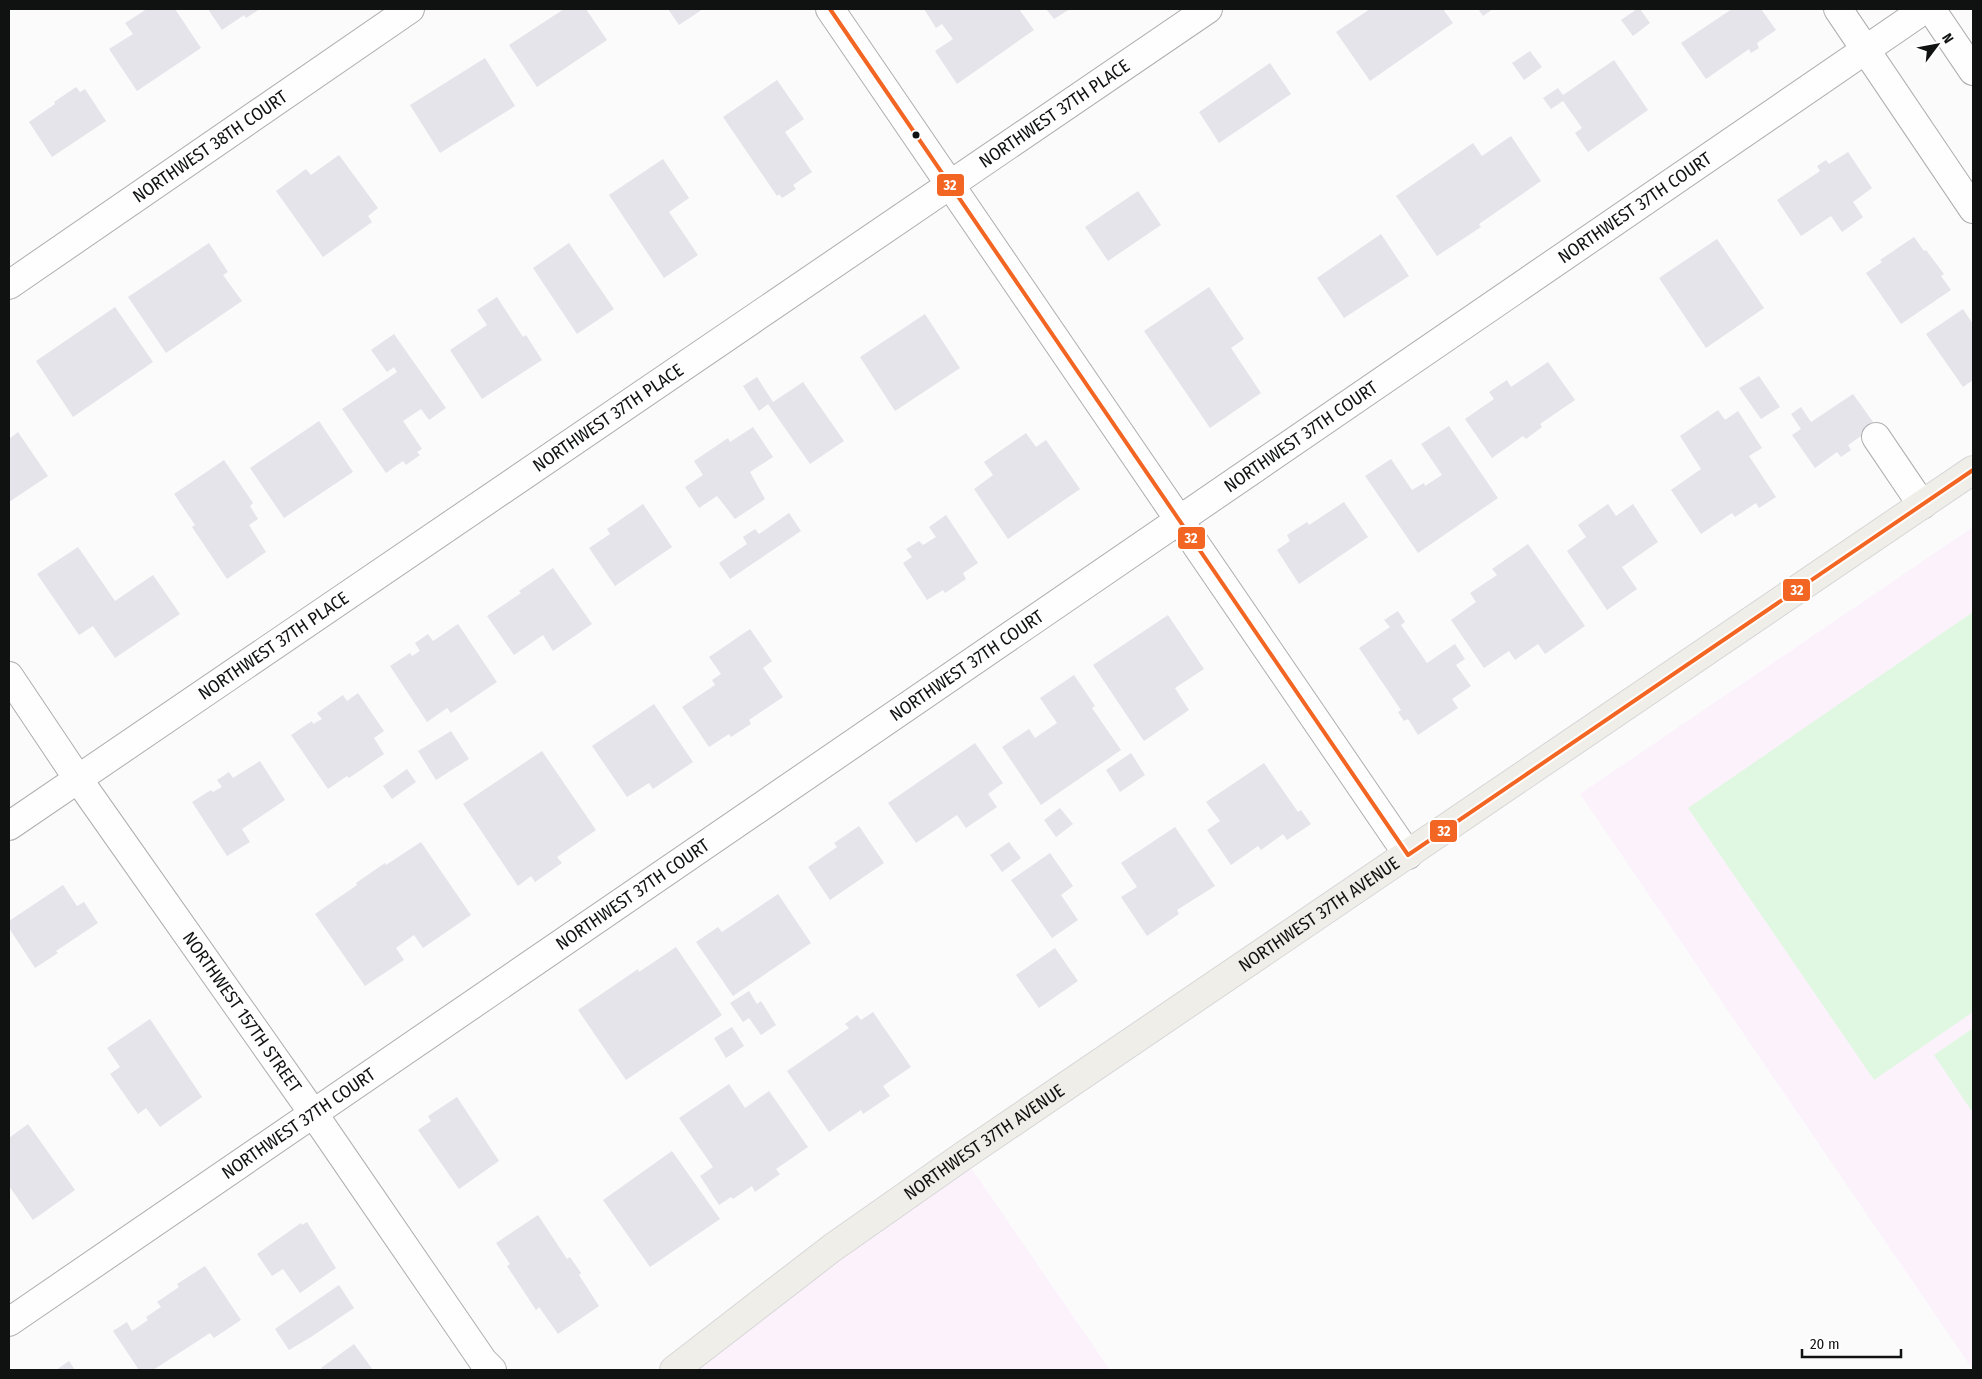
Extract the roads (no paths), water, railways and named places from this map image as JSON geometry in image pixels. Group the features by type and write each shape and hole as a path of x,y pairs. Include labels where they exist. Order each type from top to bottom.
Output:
{"main road":[{"name":"NORTHWEST 37TH AVENUE","path":"674,1370 832,1248 940,1172 1973,470"}],"street":[{"name":"NORTHWEST 38TH COURT","path":"9,285 410,9"},
{"path":"830,9 1408,855"},
{"name":"NORTHWEST 37TH PLACE","path":"9,826 1208,9"},
{"path":"1838,9 1973,209"},
{"name":"NORTHWEST 37TH COURT","path":"9,1322 1925,9"},
{"path":"1931,9 1973,71"},
{"path":"1876,437 1922,505"},
{"name":"NORTHWEST 157TH STREET","path":"9,676 78,779 313,1113 483,1362 492,1370"}]}
